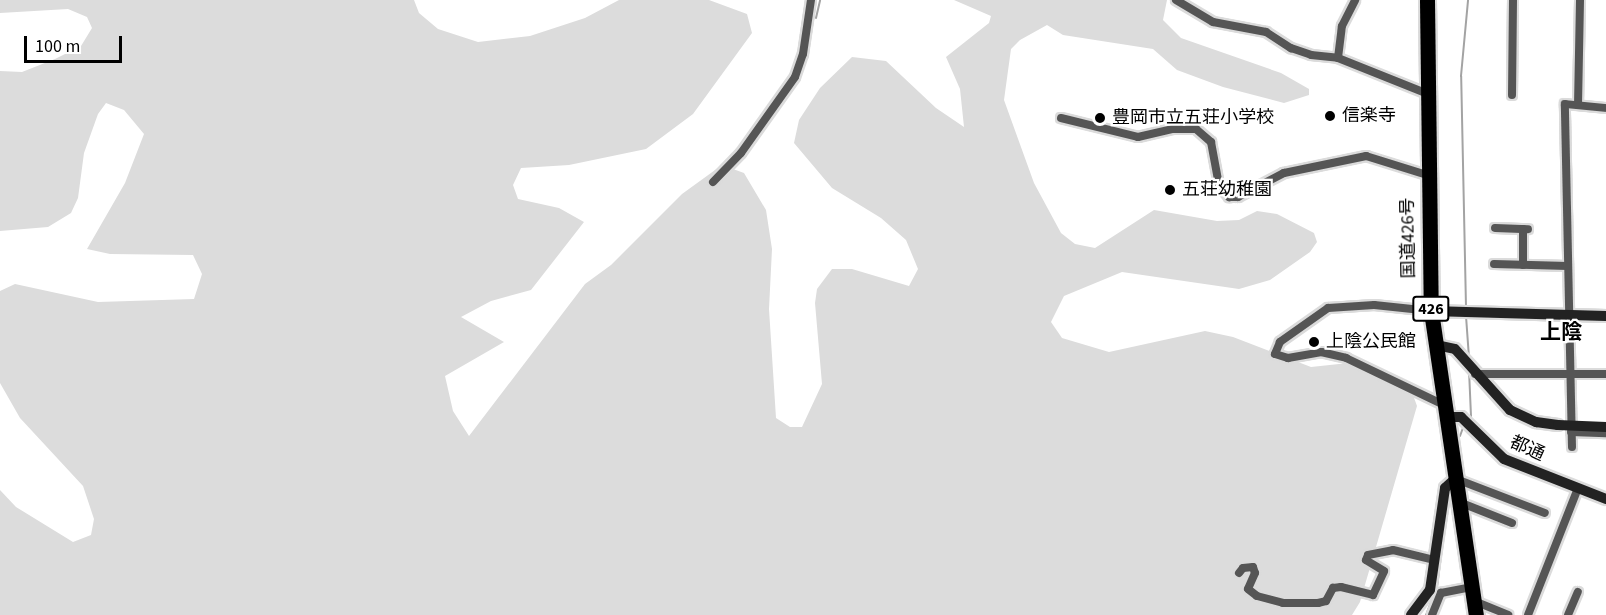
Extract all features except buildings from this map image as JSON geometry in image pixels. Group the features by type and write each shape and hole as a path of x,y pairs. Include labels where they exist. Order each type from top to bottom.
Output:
{"highway":[{"name":"国道426号","path":"1427,0 1427,175 1431,311 1474,601"}],"street":[{"path":"713,182 741,153 795,77 802,54 811,0"},
{"path":"1176,0 1213,22 1246,31 1250,28 1311,55 1338,58 1428,94"},
{"path":"1338,58 1342,26 1355,0"},
{"path":"1512,95 1513,0"},
{"path":"1578,105 1580,0"},
{"path":"1572,447 1565,104 1606,108"},
{"path":"1061,118 1138,137 1173,129 1196,129 1211,142 1219,185 1229,197 1238,197 1284,173 1366,156 1388,160 1427,175"},
{"path":"1495,228 1525,229 1523,265"},
{"path":"1494,264 1568,266"},
{"path":"1445,411 1346,358 1321,352 1287,358 1275,354 1280,342 1328,308 1374,305 1467,313 1606,316"},
{"path":"1436,345 1452,347 1510,410 1536,422 1606,427"},
{"path":"1475,373 1606,374"},
{"name":"都通","path":"1445,411 1466,421 1504,459 1606,499"},
{"path":"1571,432 1606,433"},
{"path":"1411,615 1430,590 1445,488 1455,479 1545,513"},
{"path":"1528,615 1578,488"},
{"path":"1458,502 1512,523"},
{"path":"1239,575 1246,567 1255,570 1248,589 1257,596 1283,603 1318,603 1326,601 1333,588 1341,587 1373,596 1384,571 1366,560 1368,555 1393,550 1434,560"},
{"path":"1568,615 1578,592"},
{"path":"1432,615 1441,593 1474,601 1508,615"}],"shaded area":[{"path":"0,0 414,0 419,13 438,29 478,42 530,36 585,18 619,0 709,0 747,14 752,33 693,114 646,149 569,165 521,168 513,185 518,199 559,208 584,222 531,290 491,301 461,317 504,342 445,376 453,411 469,436 585,284 611,265 682,194 722,165 744,173 766,210 772,249 769,309 776,418 790,427 802,427 822,384 815,303 817,289 832,269 852,269 909,286 918,269 906,240 881,218 832,188 794,143 799,120 820,88 852,57 886,61 936,108 964,127 960,89 946,57 989,23 991,16 954,0 1167,0 1163,20 1181,38 1281,73 1309,89 1309,95 1284,103 1223,87 1177,70 1153,49 1063,35 1047,25 1020,40 1011,49 1004,100 1034,183 1061,233 1075,244 1095,248 1154,210 1217,221 1239,220 1257,211 1277,214 1314,233 1317,242 1310,252 1270,280 1239,289 1122,272 1064,296 1051,322 1062,338 1109,352 1205,331 1233,337 1311,367 1367,361 1409,384 1417,406 1360,602 1352,615 0,615 0,490 16,507 73,542 91,535 94,519 83,486 20,418 0,383 0,291 15,284 98,302 194,299 202,274 193,255 110,254 87,249 125,183 144,134 124,110 106,103 98,114 84,153 78,198 71,213 48,227 0,231 0,71 22,72 55,59 81,46 92,28 87,17 68,9 0,13"}],"waterway":[{"path":"816,18 820,0"},
{"path":"1466,307 1461,76 1468,0"},
{"path":"1466,316 1469,358"},
{"path":"1468,420 1471,416 1469,370"},
{"path":"1460,436 1464,425"},
{"path":"1426,615 1437,587 1446,516"}],"place":[{"name":"信楽寺","path":"1330,116"},
{"name":"豊岡市立五荘小学校","path":"1100,118"},
{"name":"五荘幼稚園","path":"1170,190"},
{"name":"上陰公民館","path":"1314,342"}],"district":[{"name":"上陰","path":"1561,332"}]}
